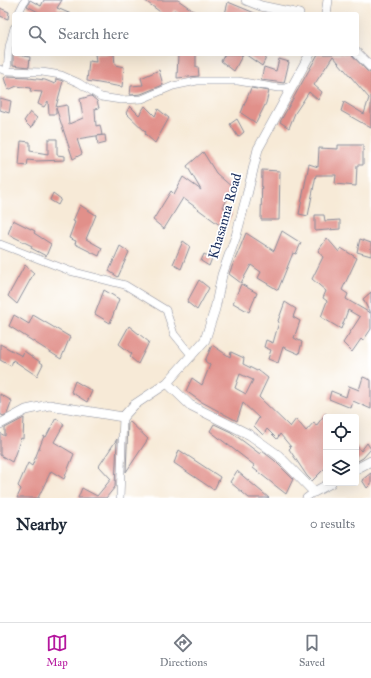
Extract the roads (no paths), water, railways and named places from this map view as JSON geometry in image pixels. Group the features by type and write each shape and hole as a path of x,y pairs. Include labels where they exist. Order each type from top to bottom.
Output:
{"street":[{"path":"19,12 25,0"},
{"path":"246,0 262,6 290,12"},
{"path":"326,12 328,0"},
{"path":"12,36 3,70 42,72 61,75 79,82 101,97 121,100 142,99 172,86 197,81 238,81 278,88 285,88 295,84"},
{"name":"Khasanna Road","path":"123,417 134,405 167,383 205,340 215,309 222,275 236,236 258,149 309,56"},
{"path":"359,56 371,66"},
{"path":"0,244 70,271 125,285 166,310 174,334 192,356"},
{"path":"167,383 190,405 250,435 278,455 314,492"},
{"path":"0,424 26,410 49,405 123,417 120,498"},
{"path":"359,467 371,461"},
{"path":"306,498 325,486"}]}
